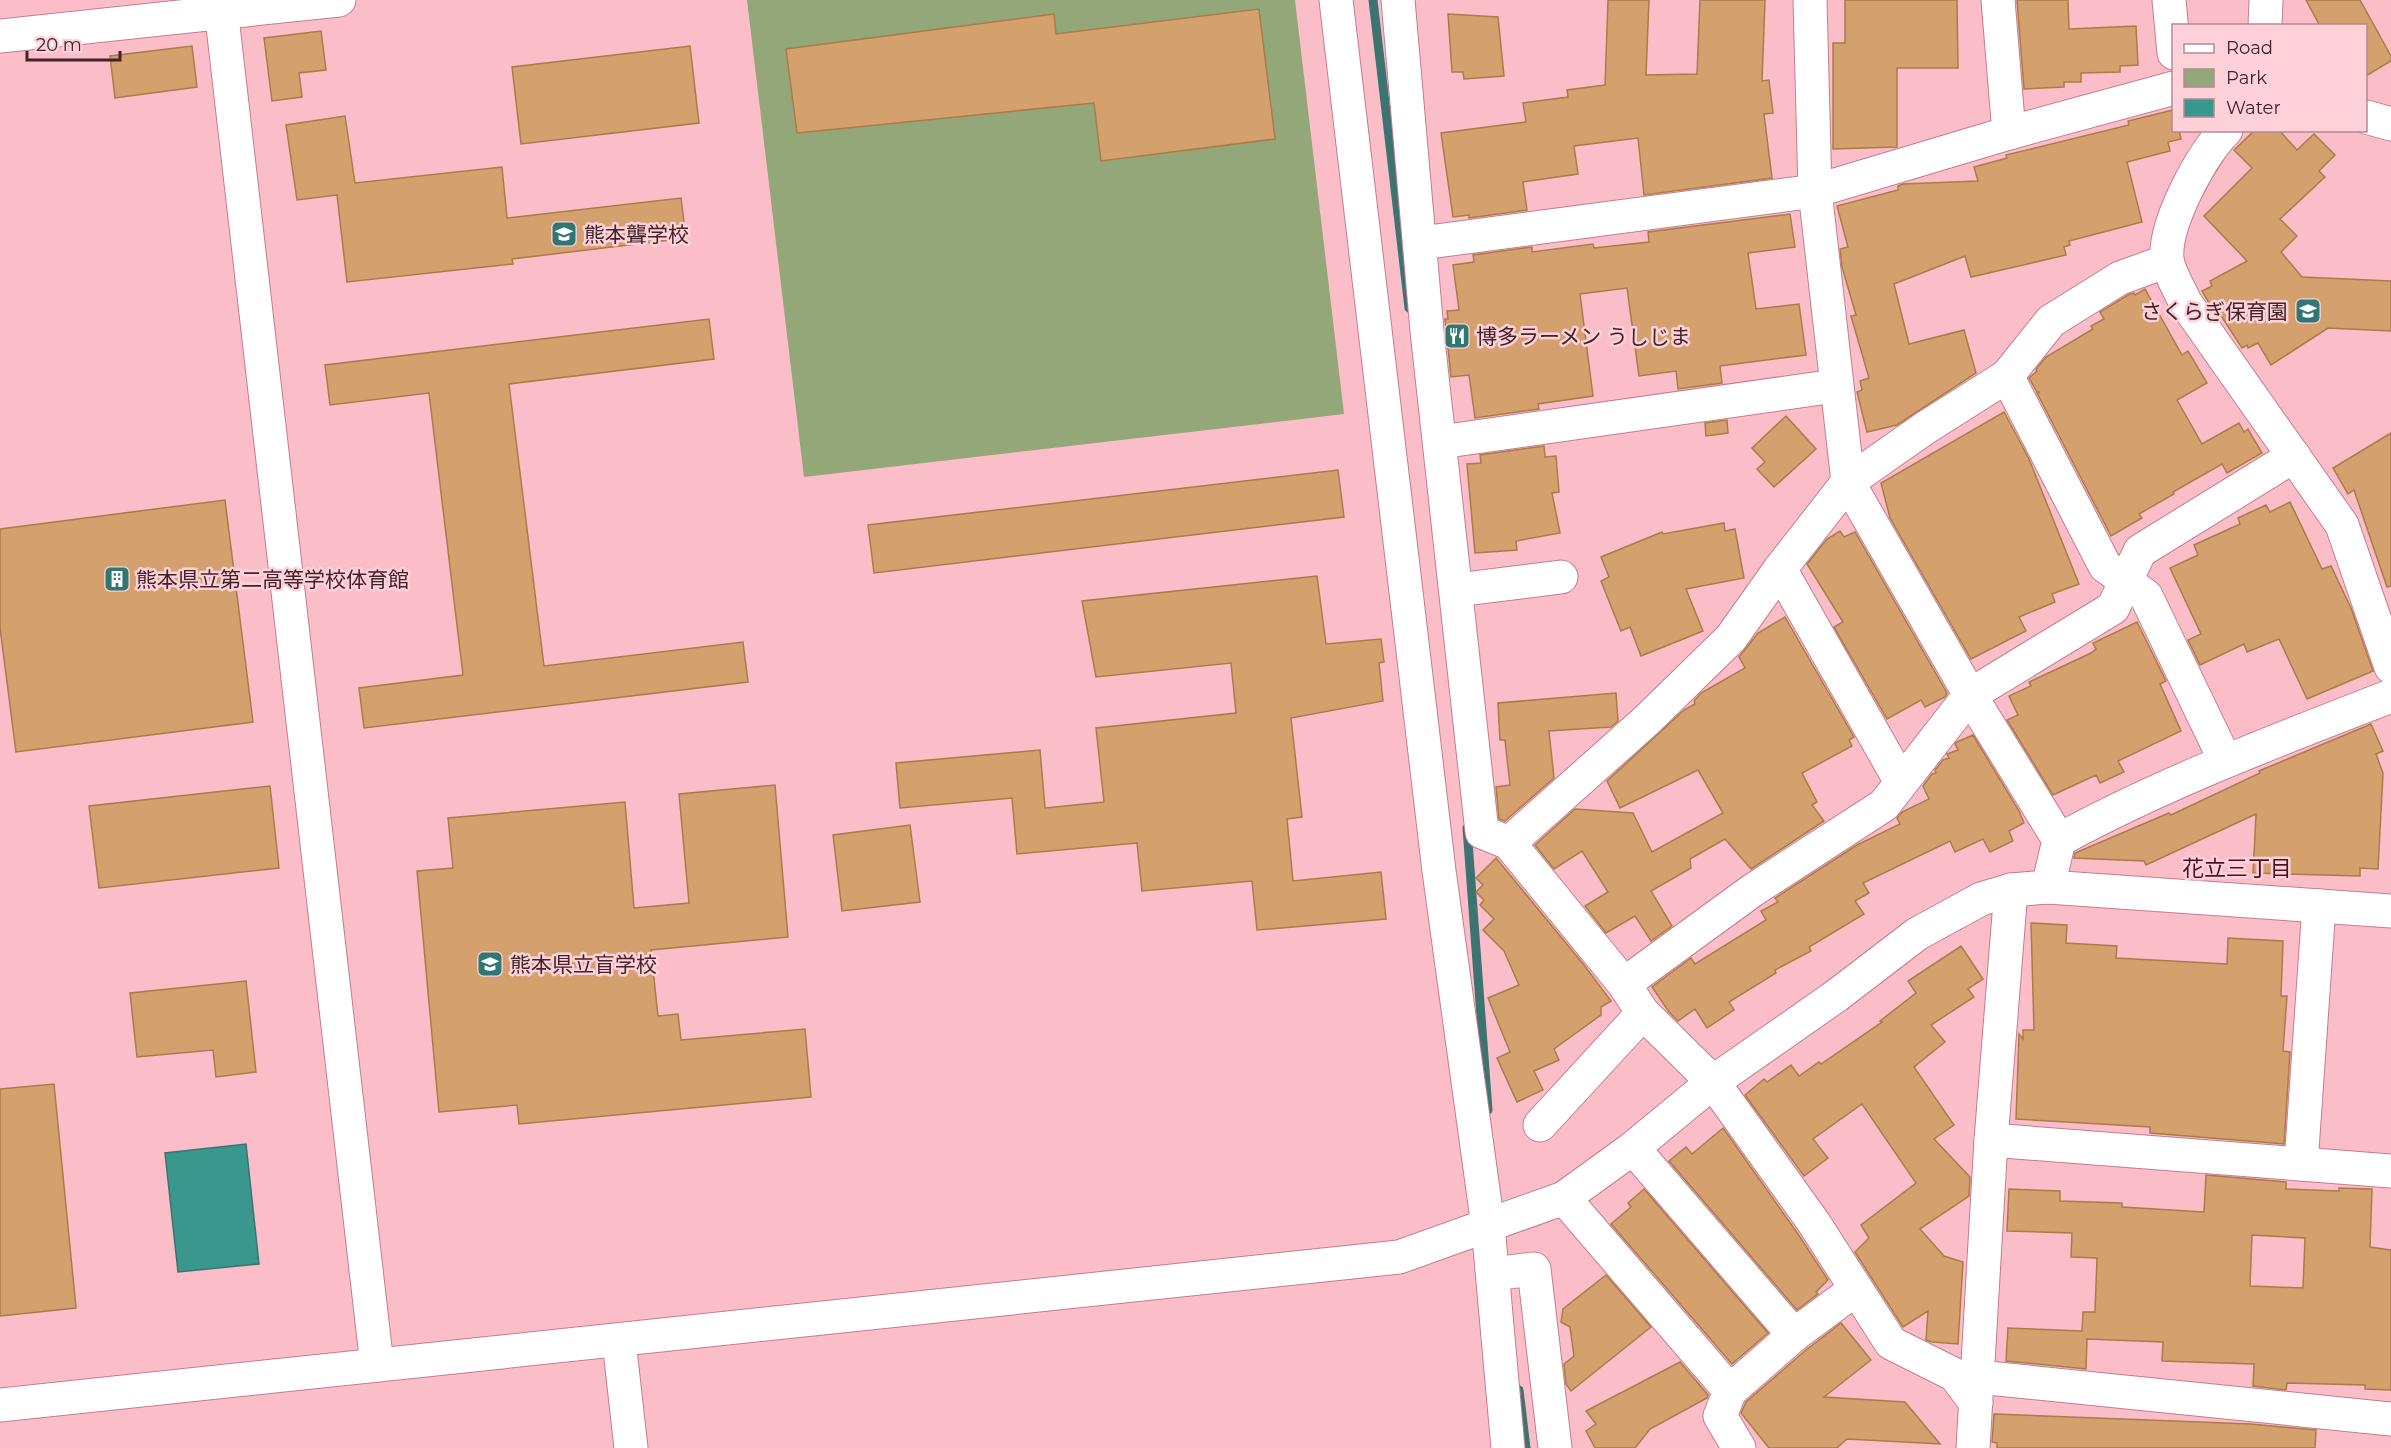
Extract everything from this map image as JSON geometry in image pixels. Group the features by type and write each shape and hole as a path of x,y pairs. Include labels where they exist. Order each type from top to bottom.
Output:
{"street":[{"path":"0,36 221,7 339,0"},
{"path":"1336,0 1439,871 1488,1226 1508,1448"},
{"path":"1398,0 1427,331 1482,832 1509,843 1624,984 1643,1013 1713,1082 1814,1224 1891,1343 1955,1375 1977,1390 2391,1419"},
{"path":"1810,0 1815,191 1835,386 1848,482 1970,695 2059,840 2048,886"},
{"path":"1998,0 2009,133"},
{"path":"2169,0 2172,32"},
{"path":"2265,24 2266,0"},
{"path":"221,7 377,1365"},
{"path":"1420,243 1815,191 2009,133 2172,89"},
{"path":"2367,117 2391,124"},
{"path":"2224,132 2216,140 2187,190 2170,229 2167,261 2185,302 2342,525 2391,667"},
{"path":"1509,843 1647,720 1731,638 1780,569 1848,482 1925,428 2007,376 2051,321 2120,278 2167,261"},
{"path":"1375,338 1427,331"},
{"path":"2007,376 2105,566 2146,596 2225,760"},
{"path":"1440,442 1835,386"},
{"path":"1624,984 1753,890 1884,805 1970,695 2113,609 2140,551 2294,456"},
{"path":"1780,569 1901,782"},
{"path":"1457,590 1561,578"},
{"path":"2059,840 2117,808 2225,760 2391,696"},
{"path":"0,1405 1399,1257 1564,1198 1633,1148 1713,1082 1836,996 1917,934 1981,898 2011,890 2048,886 2391,911"},
{"path":"1973,1448 1991,1140 2011,890"},
{"path":"2301,1164 2319,906"},
{"path":"1540,1125 1643,1013"},
{"path":"1991,1140 2391,1171"},
{"path":"1633,1148 1794,1335"},
{"path":"1564,1198 1730,1391"},
{"path":"1493,1274 1534,1269 1555,1448"},
{"path":"1738,1448 1720,1416 1730,1391 1794,1335 1856,1289"},
{"path":"619,1341 631,1448"}],"green space":[{"path":"747,0 1295,0 1344,414 804,477"}],"water":[{"path":"246,1144 259,1264 178,1272 165,1153"}],"building":[{"path":"1608,0 1649,0 1646,75 1697,74 1700,0 1765,0 1762,81 1769,80 1773,113 1764,114 1772,178 1644,195 1638,138 1574,146 1578,174 1523,182 1527,210 1469,218 1469,215 1453,217 1441,133 1526,122 1523,103 1568,97 1567,90 1605,85"},
{"path":"1845,0 1957,0 1958,68 1897,68 1897,147 1833,149 1833,43 1845,43"},
{"path":"2017,0 2068,0 2069,29 2136,26 2138,65 2120,66 2120,72 2081,73 2081,82 2064,82 2064,87 2024,89"},
{"path":"2306,0 2360,0 2391,56 2391,61 2367,75 2367,24 2319,24"},
{"path":"1259,9 1275,139 1101,161 1094,103 797,133 786,49 1054,14 1056,34"},
{"path":"1448,14 1498,17 1504,76 1464,79 1463,72 1452,72"},
{"path":"321,31 326,70 299,73 302,97 272,101 264,38"},
{"path":"192,46 197,87 115,98 110,56"},
{"path":"690,46 699,123 521,144 512,67"},
{"path":"2172,110 2172,132 2179,132 2181,139 2168,142 2170,151 2127,162 2142,222 2069,241 2070,245 2064,247 2066,255 1971,277 1965,256 1894,284 1909,344 1964,330 1976,373 1897,425 1867,432 1857,392 1862,390 1860,381 1869,378 1851,316 1856,315 1842,267 1840,249 1848,247 1837,206 1898,190 1898,186 1903,184 1978,181 1974,167 2007,158 2006,155 2129,125 2128,121"},
{"path":"345,116 355,183 502,167 507,218 681,198 686,238 512,259 513,264 347,282 337,195 297,200 286,125"},
{"path":"2253,132 2281,132 2297,150 2314,134 2335,155 2319,171 2325,177 2280,219 2297,236 2281,252 2302,277 2391,281 2391,331 2328,328 2271,365 2258,343 2242,348 2220,314 2217,316 2202,291 2212,286 2210,281 2247,261 2204,216 2252,168 2234,150"},
{"path":"1790,214 1795,247 1748,253 1756,309 1799,304 1806,355 1720,366 1722,383 1678,389 1676,371 1639,376 1627,288 1580,294 1593,396 1538,404 1539,409 1475,418 1469,375 1451,377 1445,319 1448,319 1447,311 1459,310 1453,265 1474,262 1473,255 1532,247 1532,252 1593,244 1594,248 1649,242 1648,232"},
{"path":"2145,289 2182,355 2188,351 2207,383 2177,400 2202,444 2239,423 2244,432 2248,429 2262,453 2227,473 2222,464 2139,514 2142,518 2111,536 2037,393 2040,392 2037,392 2029,378 2037,371 2036,369 2046,357 2093,329 2091,326 2104,319 2100,312 2128,295 2134,293 2135,295"},
{"path":"709,319 714,359 509,384 544,666 743,642 748,682 364,728 359,688 463,675 429,393 330,405 325,365"},
{"path":"2004,412 2029,459 2079,584 2052,594 2055,602 2019,617 2026,631 1971,659 1890,518 1881,483"},
{"path":"1786,416 1816,449 1774,487 1757,469 1765,462 1752,448"},
{"path":"1727,420 1728,433 1706,436 1705,423"},
{"path":"2391,433 2391,586 2387,587 2354,490 2348,494 2333,468"},
{"path":"1544,446 1545,457 1556,456 1559,492 1552,493 1560,533 1516,541 1517,550 1475,553 1467,464 1481,463 1480,455"},
{"path":"1338,470 1344,517 874,573 868,525"},
{"name":"熊本県立第二高等学校体育館","path":"225,500 253,722 16,752 0,628 0,529"},
{"path":"2290,502 2322,569 2331,566 2351,608 2373,671 2307,699 2279,639 2247,652 2244,644 2200,665 2188,640 2201,634 2170,568 2198,555 2194,545 2240,524 2238,518 2266,505 2270,512"},
{"path":"1724,523 1725,531 1735,529 1744,578 1686,589 1703,631 1641,656 1630,627 1621,631 1601,581 1609,577 1601,557 1662,532 1663,534"},
{"path":"1840,531 1844,537 1855,532 1947,693 1945,697 1925,707 1921,700 1887,719 1834,627 1843,622 1807,564 1827,539"},
{"path":"1317,576 1326,644 1381,639 1384,662 1379,663 1383,701 1291,718 1302,817 1287,819 1293,881 1381,872 1386,919 1257,930 1252,881 1142,891 1137,843 1017,854 1012,798 900,808 896,763 1040,750 1045,808 1104,802 1096,728 1236,713 1231,663 1096,677 1082,601"},
{"path":"1785,617 1854,737 1849,740 1852,746 1802,773 1817,802 1812,805 1824,821 1751,869 1725,839 1690,859 1691,868 1651,891 1672,926 1651,941 1635,916 1606,933 1585,906 1608,892 1582,851 1554,869 1535,845 1575,809 1633,813 1652,852 1723,813 1698,770 1620,808 1607,781 1684,710 1695,704 1694,701 1701,693 1745,668 1739,657 1758,633"},
{"path":"2137,622 2166,681 2160,684 2181,731 2118,761 2124,772 2100,783 2096,775 2053,795 2007,720 2018,715 2009,696 2031,686 2029,682 2091,653 2096,649 2093,643"},
{"path":"1616,693 1618,721 1611,727 1549,731 1554,778 1505,821 1499,819 1496,787 1510,785 1505,740 1500,740 1498,703"},
{"path":"2371,724 2383,751 2376,754 2383,773 2378,869 2360,868 2360,876 2253,873 2256,814 2146,865 2144,861 2074,858 2075,853 2169,813 2171,815 2260,773 2259,771"},
{"path":"1973,735 2024,823 2009,831 2013,841 1990,852 1983,839 1955,852 1950,841 1863,883 1869,893 1855,901 1864,914 1809,947 1811,951 1775,970 1776,973 1729,1002 1734,1010 1707,1028 1695,1009 1678,1021 1669,1012 1652,987 1691,958 1695,964 1766,920 1761,911 1778,902 1775,898 1857,845 1900,824 1897,818 1902,812 1929,799 1923,786 1932,774 1936,773 1935,770 1943,760 1949,758 1947,754 1958,750 1955,744"},
{"path":"775,785 788,937 651,950 658,1016 678,1014 681,1040 805,1029 811,1097 519,1124 517,1105 439,1112 417,871 453,868 448,818 625,802 634,908 689,903 679,794"},
{"path":"270,786 279,868 99,888 89,806"},
{"path":"910,825 920,902 842,911 833,835"},
{"path":"1496,858 1611,1001 1601,1007 1601,1015 1554,1049 1559,1060 1534,1071 1543,1090 1517,1102 1497,1058 1510,1052 1488,998 1519,985 1504,951 1483,930 1494,919 1480,905 1484,900 1476,892 1483,885 1476,878"},
{"path":"2031,923 2067,925 2066,943 2117,946 2116,958 2227,964 2228,938 2283,941 2281,996 2287,996 2283,1051 2290,1052 2284,1144 2150,1133 2150,1127 2016,1119 2019,1034 2023,1039 2023,1030 2034,1030"},
{"path":"1961,946 1983,979 1968,989 1974,997 1931,1025 1945,1042 1914,1067 1954,1125 1934,1139 1970,1177 1969,1196 1920,1229 1944,1256 1963,1262 1958,1344 1926,1340 1928,1311 1903,1327 1855,1252 1869,1238 1861,1225 1916,1183 1862,1104 1813,1139 1828,1158 1804,1176 1745,1095 1764,1079 1767,1082 1791,1065 1799,1076 1819,1062 1821,1064 1882,1022 1880,1021 1916,993 1908,981"},
{"path":"246,981 256,1072 216,1077 213,1050 137,1057 130,993"},
{"path":"54,1084 76,1308 0,1316 0,1089"},
{"path":"1723,1128 1828,1280 1816,1292 1818,1294 1797,1310 1669,1161 1686,1147 1692,1154"},
{"path":"2206,1175 2286,1182 2286,1189 2339,1191 2339,1188 2372,1189 2370,1247 2391,1250 2391,1390 2365,1389 2365,1385 2287,1383 2286,1390 2253,1386 2254,1364 2162,1361 2163,1342 2087,1339 2086,1369 2006,1361 2008,1328 2082,1331 2083,1312 2095,1312 2097,1258 2071,1257 2072,1233 2007,1231 2009,1189 2060,1191 2060,1201 2122,1203 2122,1207 2204,1212","holes":["2252,1235 2305,1238 2303,1288 2250,1286"]},
{"path":"1644,1189 1768,1333 1732,1364 1611,1224 1631,1207 1628,1203"},
{"path":"1606,1275 1651,1327 1571,1391 1566,1384 1564,1364 1574,1356 1570,1327 1561,1322 1563,1309"},
{"path":"1841,1323 1871,1360 1824,1397 1905,1402 1940,1444 1847,1439 1837,1448 1769,1448 1741,1413 1746,1402"},
{"path":"1680,1362 1708,1395 1707,1398 1650,1429 1635,1448 1595,1448 1586,1431 1596,1424 1586,1411"},
{"path":"1994,1414 2251,1424 2316,1430 2315,1448 1997,1448 1997,1443 1992,1442"}],"waterway":[{"path":"1373,0 1409,308"},
{"path":"1467,828 1488,1110"},
{"path":"1519,1390 1526,1448"}],"place":[{"name":"熊本聾学校","path":"564,234"},
{"name":"さくらぎ保育園","path":"2308,311"},
{"name":"博多ラーメン うしじま","path":"1457,336"},
{"name":"熊本県立第二高等学校体育館","path":"117,579"},
{"name":"熊本県立盲学校","path":"490,964"}],"district":[{"name":"花立三丁目","path":"2237,868"}]}
